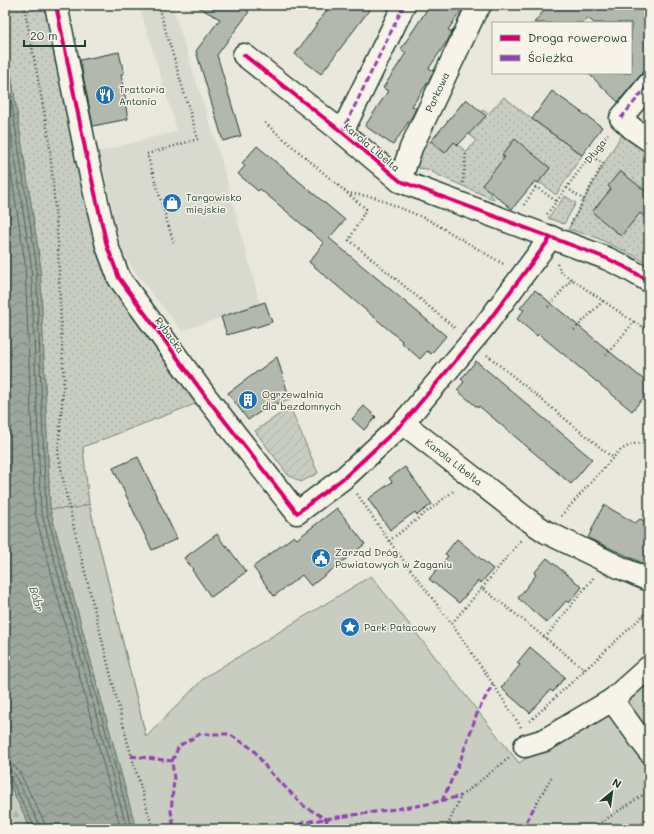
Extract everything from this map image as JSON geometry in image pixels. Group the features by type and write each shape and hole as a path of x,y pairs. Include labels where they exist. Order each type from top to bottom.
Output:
{"street":[{"name":"Rybacka","path":"56,5 87,158 108,246 119,278 206,397 297,512 345,477 403,423"},
{"path":"342,132 404,5"},
{"name":"Parkowa","path":"400,181 411,148 475,12 480,5"},
{"name":"Karola Libelta","path":"244,55 342,132 400,181 554,229 649,281"},
{"path":"649,84 621,118 633,129 649,140"},
{"path":"403,423 484,327 554,229"},
{"name":"Karola Libelta","path":"403,423 540,528 621,568 649,580"},
{"path":"523,737 545,740 612,700 649,667"},
{"path":"612,700 649,751"}],"path":[{"path":"24,5 49,138 58,243 64,379 58,453 73,524 123,725 153,829"},
{"path":"158,5 198,139 147,154 174,244"},
{"path":"265,123 366,209 349,240 613,458"},
{"path":"462,189 466,152"},
{"path":"554,229 584,200 603,164 590,156"},
{"path":"532,184 556,201"},
{"path":"520,211 536,187"},
{"path":"566,188 584,200"},
{"path":"548,307 572,279"},
{"path":"574,330 603,301"},
{"path":"634,322 649,330"},
{"path":"452,623 482,588 540,528 613,458 618,451 632,444 649,444"},
{"path":"345,477 389,541 452,623 493,684 523,737 461,796 446,829"},
{"path":"389,541 460,486"},
{"path":"482,588 585,670"},
{"path":"528,723 647,612"},
{"path":"535,806 552,776"},
{"path":"592,829 609,816 649,791"}],"shaded area":[{"name":"Targowisko miejskie","path":"139,5 172,5 220,155 260,304 182,331 134,271 122,251 99,152 177,131"}],"green space":[{"path":"5,5 50,5 102,236 200,402 83,447 89,504 146,737 146,755 73,509 50,509 40,262 5,41"},
{"path":"504,97 582,155 556,195 542,184 538,183 550,168 514,140 503,155 504,162 483,184 495,200 427,169 418,168 415,164 422,147 431,141 445,153 454,142 467,152 476,140 464,130 483,110 488,114"},
{"path":"624,131 649,147 649,266 637,257 595,237 568,229"},
{"path":"565,196 576,203 564,224 548,218"},
{"path":"290,407 318,473 301,482 288,475 255,431"},
{"name":"Park Pałacowy","path":"89,504 146,737 205,677 371,576 519,763 649,680 649,817 633,829 136,829 50,509 77,508"},
{"path":"5,775 31,829 5,829"}],"water":[{"name":"Bóbr","path":"5,41 40,262 50,509 136,829 31,829 5,775"}],"building":[{"path":"194,5 239,5 249,12 217,55 241,136 223,141 196,51 220,19"},
{"path":"331,5 373,5 321,74 295,54"},
{"path":"430,5 465,5 448,30 452,32 448,40 429,68 434,71 412,106 416,108 413,115 393,145 365,126 388,91 383,88 406,53 401,49"},
{"path":"548,5 649,5 649,65 618,102 589,74 632,74 632,22 593,22 588,18 583,22 535,22"},
{"name":"Trattoria Antonio","path":"119,52 124,74 121,74 128,119 93,126 80,60"},
{"path":"552,91 602,127 582,155 532,119"},
{"path":"466,99 486,116 458,145 454,142 445,153 431,141"},
{"path":"515,139 550,168 538,183 535,181 512,209 482,185 505,157 502,155"},
{"path":"257,146 345,220 329,238 446,336 431,354 427,351 420,359 401,342 402,341 309,262 324,243 260,189 258,191 238,174 245,166 242,163"},
{"path":"620,171 649,194 649,220 640,213 621,236 592,212 611,189 608,186"},
{"path":"535,290 649,384 649,391 632,411 539,334 537,336 517,319 524,310 520,308"},
{"path":"265,302 272,322 227,335 221,317"},
{"path":"277,357 290,400 269,406 248,420 228,393"},
{"path":"476,361 592,459 571,484 479,406 478,408 457,390 464,382 461,379"},
{"path":"364,406 376,417 364,430 352,419"},
{"path":"138,457 177,539 152,550 113,468"},
{"path":"405,467 432,504 417,515 415,512 390,530 368,499 392,482 389,478"},
{"path":"604,505 635,523 640,519 649,523 649,566 588,538"},
{"name":"Zarząd Dróg Powiatowych w Żaganiu","path":"337,508 365,544 311,586 302,575 274,596 253,567 294,536 297,539"},
{"path":"217,534 246,572 211,597 184,558"},
{"path":"457,539 493,569 481,583 478,581 459,603 429,579 448,556 445,554"},
{"path":"547,558 582,587 569,603 566,601 547,623 518,598 536,575 534,573"},
{"path":"530,647 565,677 553,692 550,690 530,713 501,688 520,665 517,663"}],"marked path":[{"path":"342,132 404,5"},
{"path":"621,118 649,84"},
{"path":"442,801 460,761 478,711 493,684"},
{"path":"172,761 179,746 200,734 229,734 253,749 268,770 304,806 326,819 329,829"},
{"path":"131,756 172,761 174,779 171,811 174,829"},
{"path":"292,829 304,822 423,805 461,796"},
{"path":"522,829 535,806"}],"cycle path":[{"path":"56,5 87,158 107,246 119,278 206,397 297,513 345,477 403,423 484,327 551,237"},
{"path":"244,55 342,132 400,181 606,258 649,281"}],"place":[{"name":"Trattoria Antonio","path":"105,95"},
{"name":"Targowisko miejskie","path":"172,203"},
{"name":"Ogrzewalnia dla bezdomnych","path":"248,400"},
{"name":"Zarząd Dróg Powiatowych w Żaganiu","path":"321,558"},
{"name":"Park Pałacowy","path":"350,627"}]}
